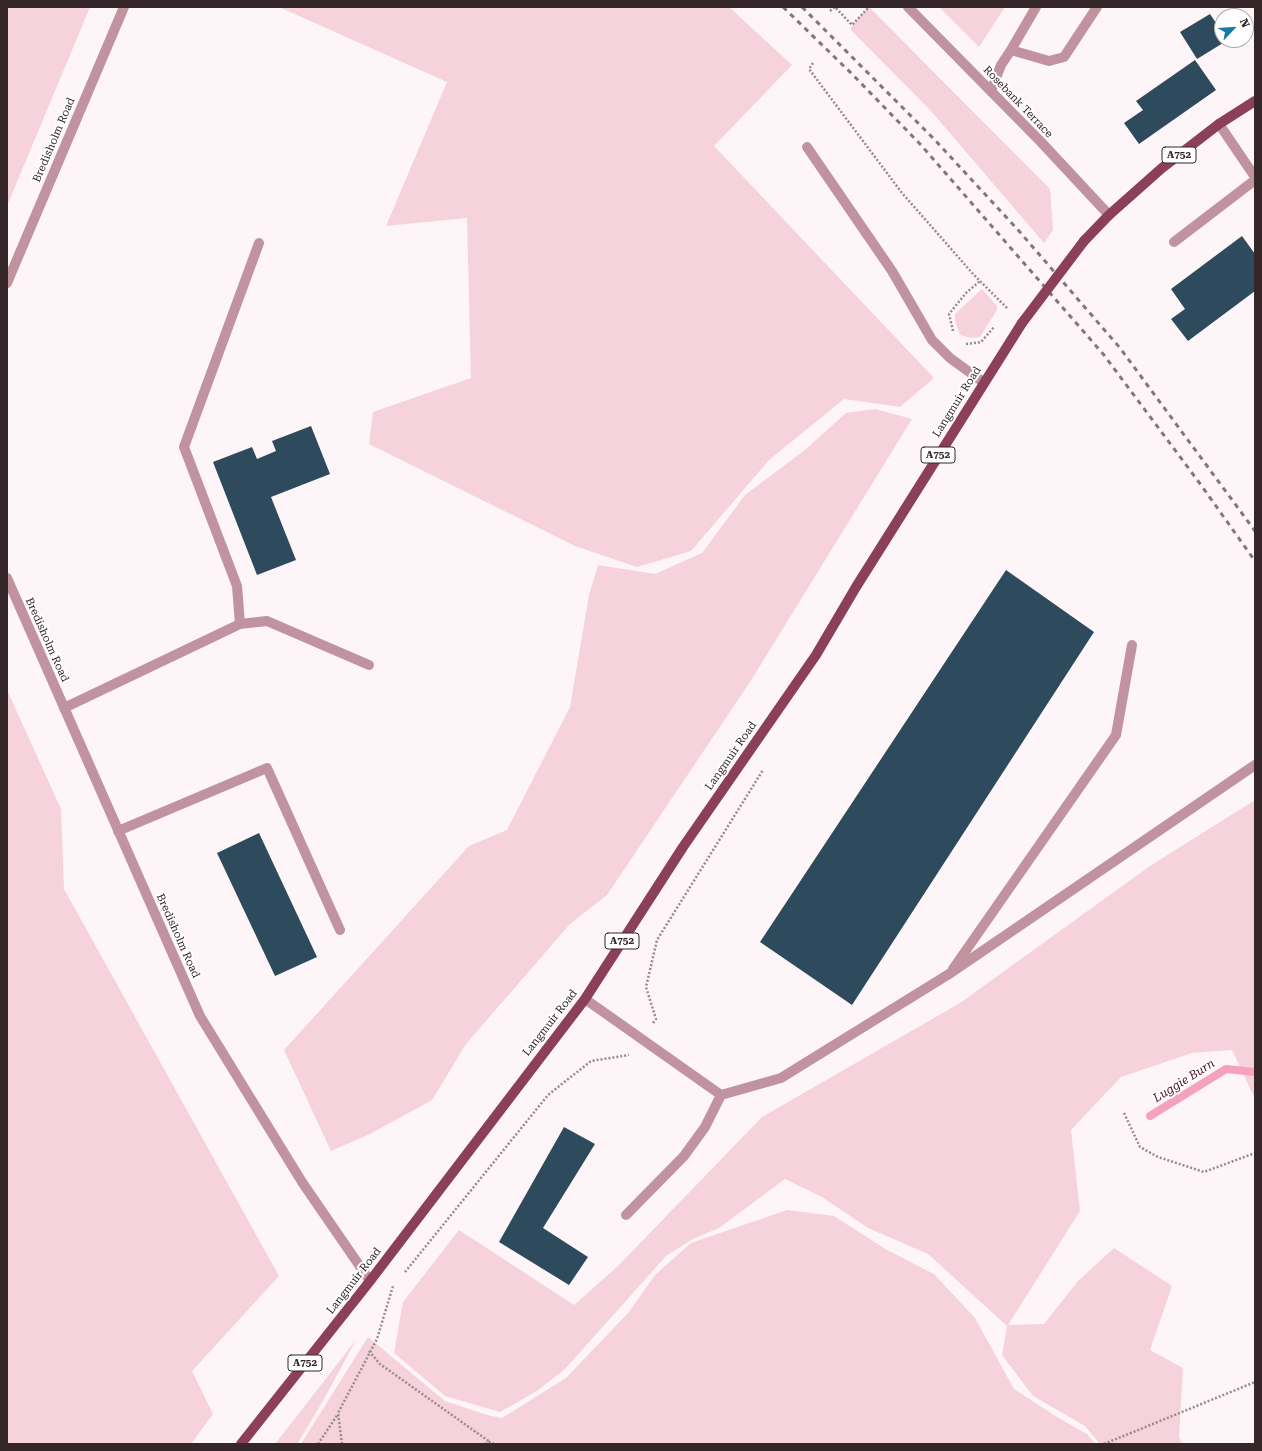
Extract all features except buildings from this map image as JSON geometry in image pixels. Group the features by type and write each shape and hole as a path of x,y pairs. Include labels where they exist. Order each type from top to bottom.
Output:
{"main road":[{"name":"Langmuir Road","path":"241,1444 370,1281 585,999 683,847 816,655 856,587 983,382 1022,323 1084,241 1109,215 1162,168 1219,124 1255,101"}],"street":[{"name":"Bredisholm Road","path":"7,283 124,7"},
{"name":"Rosebank Terrace","path":"908,7 991,91 1109,215"},
{"path":"991,91 1001,65 1036,7"},
{"path":"1011,50 1048,62 1064,57 1097,7"},
{"path":"1219,124 1255,176"},
{"path":"807,148 892,271 932,340 950,358 983,382"},
{"path":"1174,242 1255,180"},
{"path":"240,624 237,586 184,447 259,243"},
{"name":"Bredisholm Road","path":"7,578 200,1016 302,1182 370,1281"},
{"path":"64,708 240,624 267,621 369,665"},
{"path":"949,974 1116,735 1132,645"},
{"path":"626,1215 684,1156 705,1127 722,1095 781,1078 949,974 1255,765"},
{"path":"118,831 267,768 340,930"},
{"path":"585,999 722,1095"}],"path":[{"path":"830,11 835,7 852,25 868,7"},
{"path":"813,63 809,69 902,193 980,281 1001,302"},
{"path":"956,336 950,323 949,314 966,293 980,281"},
{"path":"1002,314 1006,308"},
{"path":"963,342 968,344 981,342 994,326"},
{"path":"403,1273 548,1095 591,1061 632,1055 641,1038 656,1019 646,987 657,940 767,764"},
{"path":"1124,1113 1140,1147 1158,1157 1204,1172 1255,1153"},
{"path":"318,1444 338,1413 377,1339 393,1286 398,1280"},
{"path":"369,1352 380,1364 494,1444"},
{"path":"1104,1444 1173,1414 1255,1382"},
{"path":"338,1413 342,1444"},
{"path":"485,1444 490,1442"}],"shaded area":[{"path":"7,7 90,7 7,206"},
{"path":"279,7 729,7 792,65 714,146 934,378 900,407 844,399 769,460 691,551 637,567 575,546 369,444 373,412 471,378 467,218 386,226 447,82"},
{"path":"869,7 1050,189 1053,230 1044,243 931,111 851,30 852,25"},
{"path":"939,7 1005,7 979,47"},
{"path":"982,289 997,306 997,310 980,337 971,338 960,335 955,320 955,314"},
{"path":"875,409 912,419 750,682 607,895 570,924 466,1044 432,1100 370,1134 331,1151 284,1050 469,846 507,830 570,707 589,595 598,565 655,574 702,553 745,495 805,450 846,413"},
{"path":"7,690 61,809 64,889 279,1276 192,1371 213,1414 191,1444 7,1444"},
{"path":"1255,800 1255,1099 1232,1050 1192,1053 1121,1077 1071,1130 1080,1211 1008,1325 1044,1324 1078,1281 1114,1248 1172,1286 1150,1350 1183,1368 1179,1437 1182,1444 1100,1444 1085,1426 1033,1396 1002,1355 1007,1326 928,1254 868,1228 822,1197 785,1179 719,1228 693,1239 666,1256 565,1369 537,1391 500,1412 445,1396 394,1353 403,1302 459,1230 574,1305 618,1266 762,1117 960,1003 1150,866"},
{"path":"787,1210 834,1216 887,1250 934,1274 975,1318 1014,1389 1057,1417 1087,1434 1095,1444 301,1444 368,1337 445,1401 487,1415 502,1418 566,1378 629,1312 655,1275 691,1243"},
{"path":"356,1340 323,1401 297,1444 275,1444"}],"waterway":[{"name":"Luggie Burn","path":"1150,1116 1226,1069 1255,1072"}],"railway":[{"path":"783,7 852,74 921,145 1104,355 1201,485 1255,561"},
{"path":"802,7 934,139 1019,231 1120,348 1255,531"}]}
